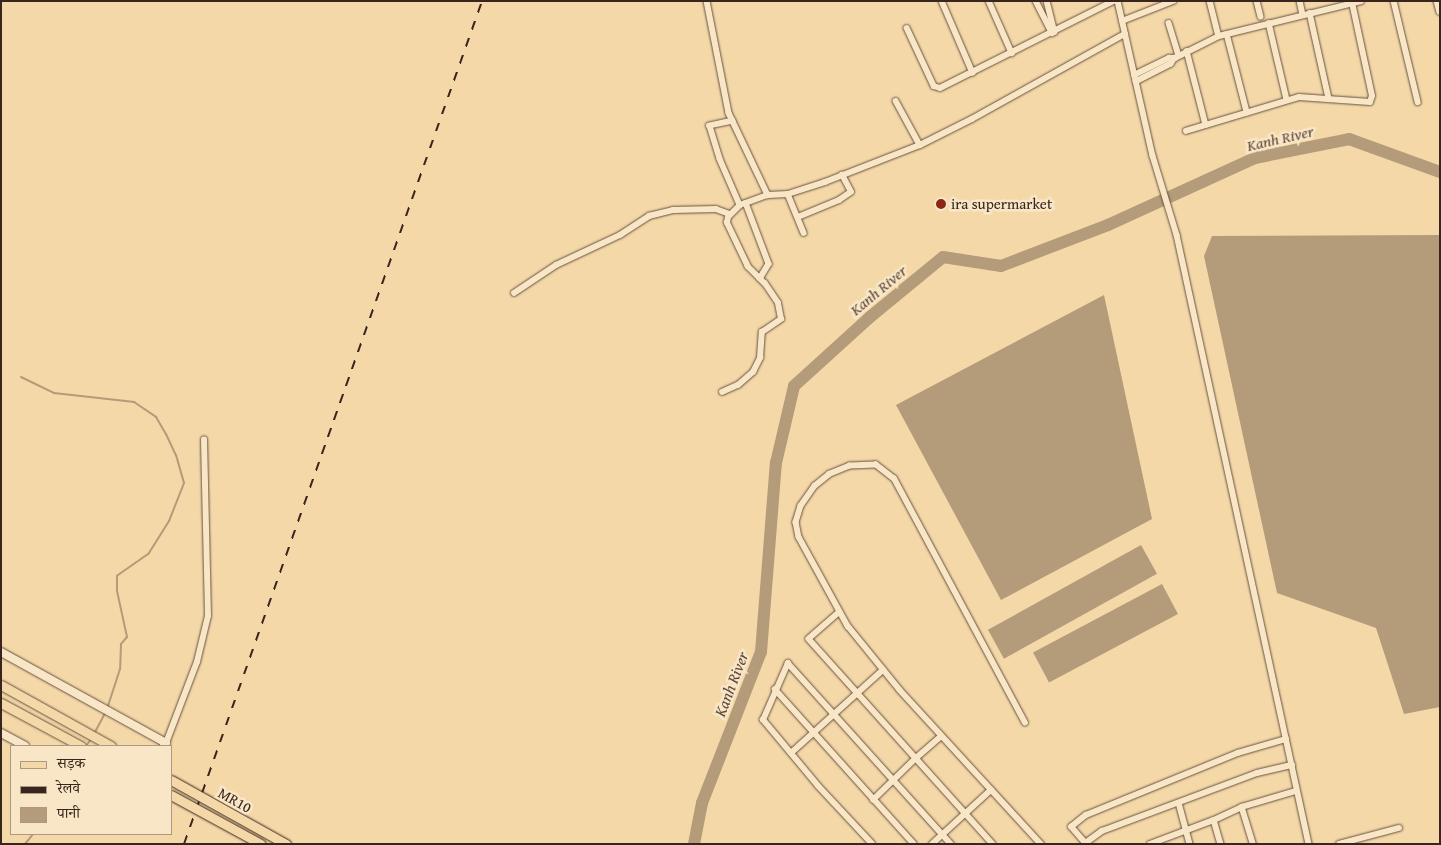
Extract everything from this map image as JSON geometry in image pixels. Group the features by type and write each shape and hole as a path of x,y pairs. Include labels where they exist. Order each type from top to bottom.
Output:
{"main road":[{"path":"1,685 109,745"},
{"path":"1,703 78,745"},
{"name":"MR10","path":"172,781 288,842"},
{"name":"MR10","path":"172,796 260,844"}],"street":[{"path":"708,1 729,113 768,195"},
{"path":"942,1 974,72"},
{"path":"989,1 1012,53"},
{"path":"1036,1 1053,32"},
{"path":"1047,1 1053,32"},
{"path":"907,28 934,86 946,86 1116,1 1153,156 1177,235 1309,844"},
{"path":"1122,21 1173,1"},
{"path":"1210,1 1219,36"},
{"path":"1257,1 1261,17"},
{"path":"1300,1 1303,15"},
{"path":"1134,75 1154,65 1177,57 1219,36 1344,3 1361,1"},
{"path":"1394,1 1418,102"},
{"path":"1437,1 1440,12"},
{"path":"1186,131 1302,97 1367,103 1372,100 1352,3"},
{"path":"1310,13 1329,99"},
{"path":"1169,23 1177,57"},
{"path":"1270,23 1287,100"},
{"path":"722,392 738,385 753,372 760,358 762,332 781,319 778,303 742,258 727,223 730,214 743,204 768,195 788,194 920,145 972,119 1125,34"},
{"path":"1227,34 1247,112"},
{"path":"1187,51 1206,125"},
{"path":"1136,82 1171,64 1177,57"},
{"path":"1154,65 1156,72"},
{"path":"896,101 920,145"},
{"path":"733,121 710,126 720,159 770,264 760,279"},
{"path":"798,217 839,200 851,192 842,175"},
{"path":"788,194 804,233"},
{"path":"514,293 556,265 620,235 649,216 674,210 716,209 730,214"},
{"path":"1,652 112,712 165,745 197,662 208,616 204,440"},
{"path":"1025,723 894,479 876,465 850,466 830,474 815,486 801,506 796,522 800,537 848,626 942,736 1040,844"},
{"path":"840,612 809,639 993,844"},
{"path":"872,844 818,786 792,753 762,720 788,663 952,844"},
{"path":"792,753 884,670"},
{"path":"775,689 914,844"},
{"path":"1,733 23,745"},
{"path":"873,800 916,758 942,736"},
{"path":"1286,739 1238,753 1086,814 1071,827 1085,843 1102,831 1257,773 1292,765"},
{"path":"932,844 991,790"},
{"path":"1150,844 1214,820 1242,807 1296,791"},
{"path":"1179,803 1190,844"},
{"path":"1242,807 1254,844"},
{"path":"1214,820 1221,844"},
{"path":"1340,844 1399,828"}],"water":[{"path":"1440,235 1440,707 1404,714 1376,628 1277,593 1204,256 1212,236"},
{"path":"1104,295 1152,519 1001,600 896,405"},
{"path":"1141,545 1157,574 1004,659 988,630"},
{"path":"1162,584 1178,614 1049,683 1033,653"}],"waterway":[{"name":"Kanh River","path":"694,844 702,803 761,652 776,463 794,386 870,317 943,257 1001,266 1108,225 1255,158 1349,139 1440,172"},
{"path":"21,377 54,393 134,402 156,417 176,455 184,483 169,521 148,554 117,576 117,591 127,637 121,644 120,669 108,707"},
{"path":"94,734 106,711"},
{"path":"87,745 92,738"},
{"path":"25,844 32,835"}],"railway":[{"path":"184,844 482,1"}],"place":[{"name":"ira supermarket","path":"941,204"}]}
